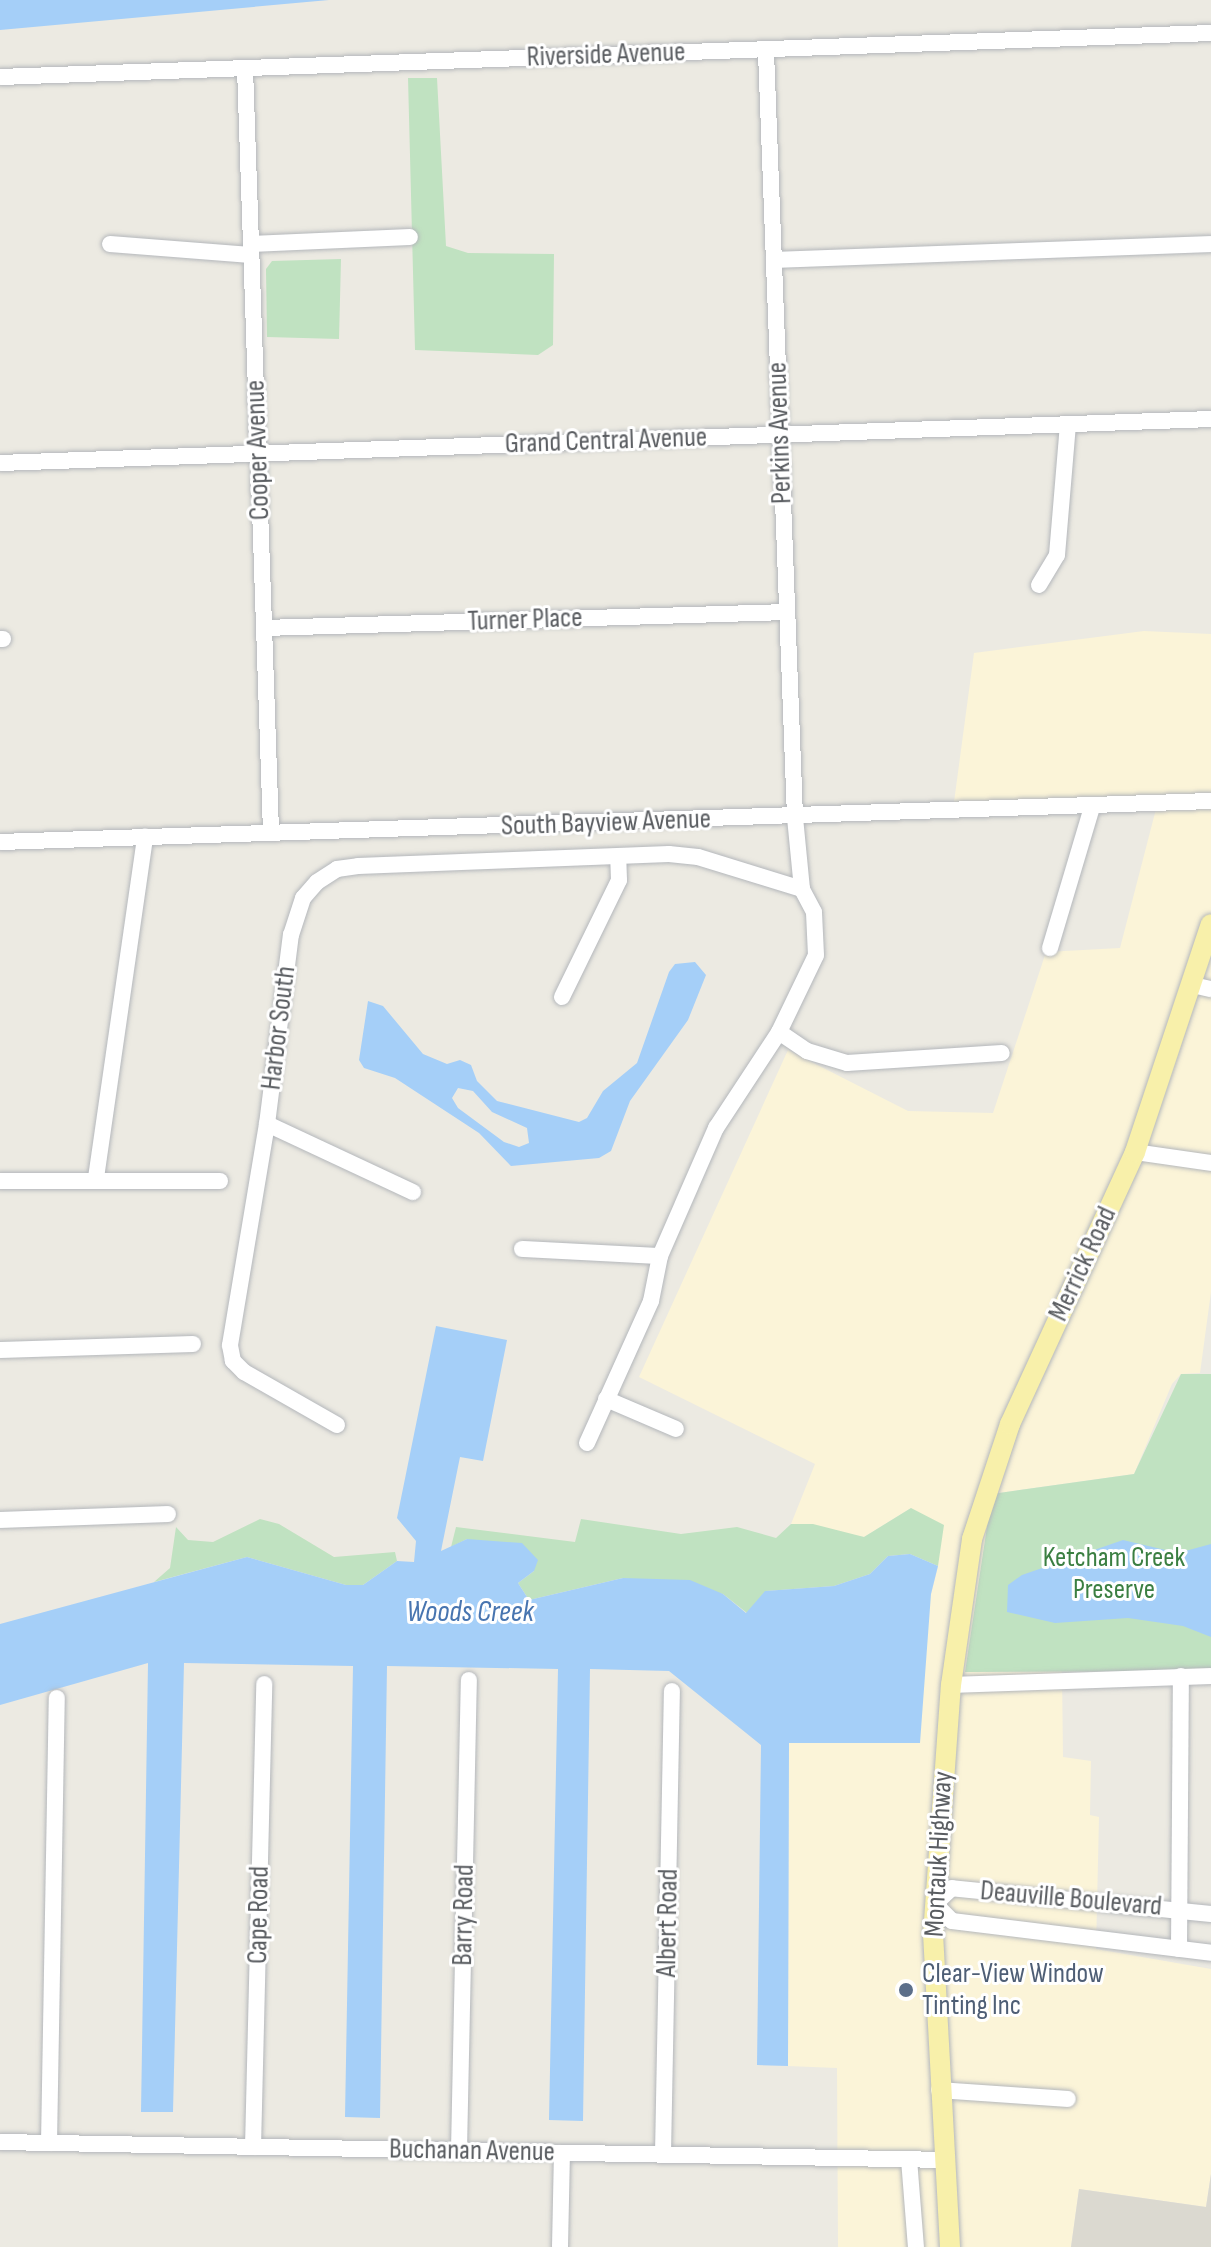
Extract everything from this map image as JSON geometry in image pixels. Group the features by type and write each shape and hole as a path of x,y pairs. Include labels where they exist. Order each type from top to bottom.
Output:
{"main road":[{"name":"Merrick Road","path":"960,1605 972,1539 1004,1437 1135,1152 1202,987 1211,924"},
{"name":"Montauk Highway","path":"950,2247 939,2090 935,1904 960,1605"}],"street":[{"name":"Riverside Avenue","path":"0,77 1211,33"},
{"name":"Perkins Avenue","path":"587,1443 651,1301 660,1256 716,1128 779,1032 816,955 814,912 802,889 795,817 766,50"},
{"name":"Cooper Avenue","path":"245,68 271,833"},
{"path":"110,244 251,249 410,237"},
{"path":"774,260 1211,244"},
{"name":"Grand Central Avenue","path":"0,463 1211,419"},
{"path":"1039,585 1057,555 1068,425"},
{"name":"Turner Place","path":"264,628 787,612"},
{"name":"South Bayview Avenue","path":"0,842 1211,801"},
{"path":"1050,948 1092,807"},
{"path":"96,1178 145,836"},
{"path":"562,997 619,880 618,856"},
{"name":"Harbor South","path":"337,1425 244,1372 233,1361 232,1330 267,1124 295,914 317,882 337,869 358,866 618,856 698,857 802,889"},
{"path":"779,1032 807,1051 847,1063 1002,1053"},
{"path":"267,1124 413,1192"},
{"path":"1135,1152 1211,1163"},
{"path":"0,1181 96,1178 220,1181"},
{"path":"522,1249 660,1256"},
{"path":"0,1350 193,1344"},
{"path":"606,1399 676,1429"},
{"path":"0,1520 168,1514"},
{"path":"1179,1949 1181,1676"},
{"path":"951,1685 1211,1676"},
{"name":"Barry Road","path":"459,2150 469,1680"},
{"name":"Cape Road","path":"253,2147 264,1684"},
{"name":"Albert Road","path":"663,2154 672,1691"},
{"path":"49,2143 57,1698"},
{"name":"Deauville Boulevard","path":"1211,1914 952,1888 935,1904 952,1921 1211,1953"},
{"path":"939,2090 1068,2099"},
{"name":"Buchanan Avenue","path":"0,2142 943,2160"},
{"path":"560,2247 562,2153"},
{"path":"909,2159 916,2247"}],"shaded area":[{"path":"1144,631 1211,634 1211,1292 1200,1373 1181,1374 1172,1384 1134,1474 992,1494 966,1672 1062,1671 1063,1757 1091,1761 1090,1815 1099,1817 1096,1949 1211,1969 1211,2174 1206,2207 1079,2189 1071,2247 838,2247 837,2068 788,2066 789,1743 931,1594 938,1566 911,1508 864,1537 791,1524 815,1464 639,1377 788,1050 908,1111 993,1113 1046,952 1120,948 1156,809 952,817 974,653"},
{"path":"1211,2174 1211,2247 1071,2247 1079,2189 1206,2207"}],"green space":[{"path":"408,78 437,78 446,246 468,253 554,254 553,345 538,355 415,350"},
{"path":"341,259 339,339 267,337 266,269 272,261"},
{"name":"Ketcham Creek Preserve","path":"1181,1374 1211,1374 1211,1671 965,1672 992,1494 1134,1474"},
{"path":"911,1508 944,1525 938,1566 910,1554 888,1556 870,1574 834,1586 766,1591 747,1613 723,1594 623,1578 529,1600 518,1583 534,1571 467,1539 451,1547 456,1527 575,1542 581,1519 681,1534 737,1527 776,1538 791,1524 813,1524 864,1537"},
{"path":"260,1519 279,1524 334,1557 395,1552 397,1561 363,1585 346,1585 247,1557 154,1582 170,1568 176,1527 188,1540 213,1542"}],"water":[{"path":"0,0 329,0 0,30"},
{"path":"695,962 706,975 688,1020 630,1101 611,1151 599,1158 511,1166 479,1133 395,1078 364,1068 359,1060 368,1001 383,1006 423,1054 447,1064 460,1060 471,1065 477,1081 497,1101 579,1122 587,1118 603,1091 637,1063 669,972 675,964","holes":["458,1088 473,1091 492,1112 527,1128 529,1143 519,1147 504,1142 458,1108 452,1098"]},
{"name":"Woods Creek","path":"436,1326 507,1340 483,1461 460,1457 441,1551 467,1539 522,1543 538,1560 534,1571 518,1583 529,1600 623,1578 690,1580 723,1594 746,1613 765,1591 834,1586 870,1574 888,1556 910,1554 938,1566 931,1594 920,1743 789,1743 788,2066 757,2065 761,1745 669,1671 590,1669 583,2121 549,2120 558,1669 387,1666 380,2118 345,2117 353,1666 184,1663 173,2112 141,2112 148,1663 0,1705 0,1624 247,1557 346,1585 363,1585 397,1561 414,1562 416,1541 397,1518"},
{"path":"1123,1540 1178,1553 1211,1544 1211,1637 1183,1626 1128,1618 1055,1623 1007,1612 1008,1585 1022,1575"}],"place":[{"name":"Clear-View Window Tinting Inc","path":"906,1990"}]}
